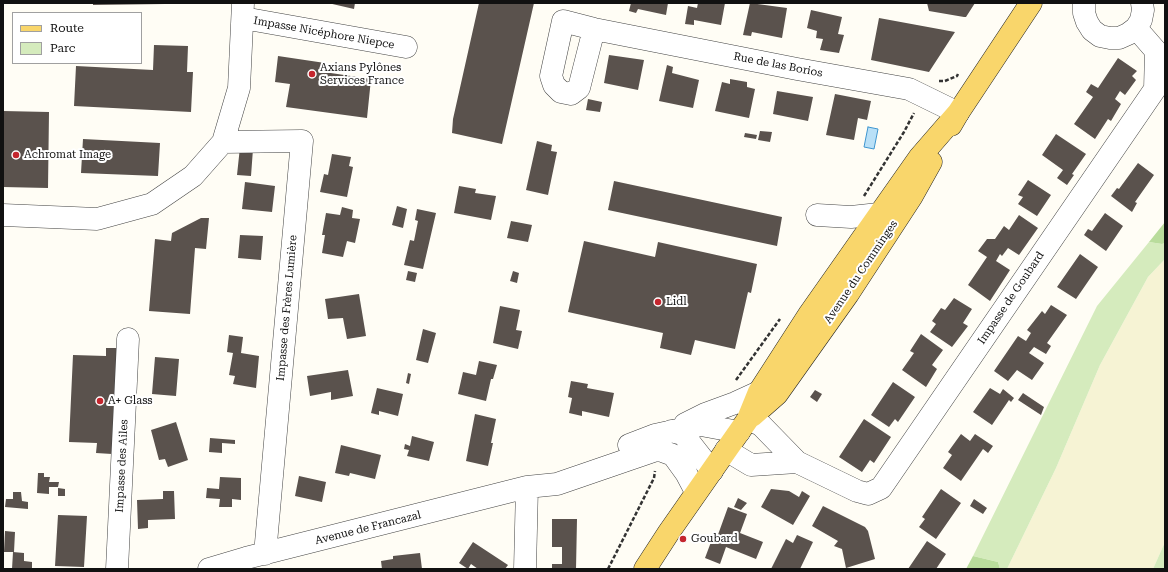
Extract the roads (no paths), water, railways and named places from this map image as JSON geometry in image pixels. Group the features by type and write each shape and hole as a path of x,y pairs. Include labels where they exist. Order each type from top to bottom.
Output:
{"main road":[{"name":"Avenue du Comminges","path":"645,569 726,450 744,426 777,394 848,294 912,196 958,113 1032,3"},
{"name":"Avenue du Comminges","path":"744,426 759,392 810,313 919,158 958,113"}],"street":[{"path":"1084,3 1084,13 1092,30 1100,36 1110,38 1119,38 1136,28 1141,20 1143,10 1142,3"},
{"path":"3,215 97,219 152,204 193,176 223,142 239,88 243,11"},
{"name":"Impasse Nicéphore Niepce","path":"243,11 406,47"},
{"name":"Impasse de Goubard","path":"744,426 761,425 797,462 857,491 868,494 877,491 885,483 1154,89 1156,51 1136,28"},
{"name":"Rue de las Borios","path":"594,29 781,66 909,89 958,113"},
{"name":"Impasse des Frères Lumière","path":"223,142 302,141 265,554"},
{"path":"817,215 851,217 879,214"},
{"name":"Impasse des Ailes","path":"117,569 128,339"},
{"name":"Avenue de Francazal","path":"672,431 705,414 759,392"},
{"name":"Avenue de Francazal","path":"527,487 550,473 655,435 701,425 744,426"},
{"path":"672,431 683,434 712,471"},
{"name":"Avenue de Francazal","path":"208,569 527,487 557,484 656,450 673,455 686,473 696,492"},
{"name":"Impasse de Goubard","path":"726,450 751,465 797,462"},
{"path":"525,569 527,487"}],"water":[{"path":"868,127 878,129 874,149 864,147"}],"place":[{"name":"Axians Pylônes Services France","path":"312,74"},
{"name":"Achromat Image","path":"16,155"},
{"name":"Lidl","path":"658,302"},
{"name":"A+ Glass","path":"100,401"},
{"name":"Goubard","path":"683,539"}]}
